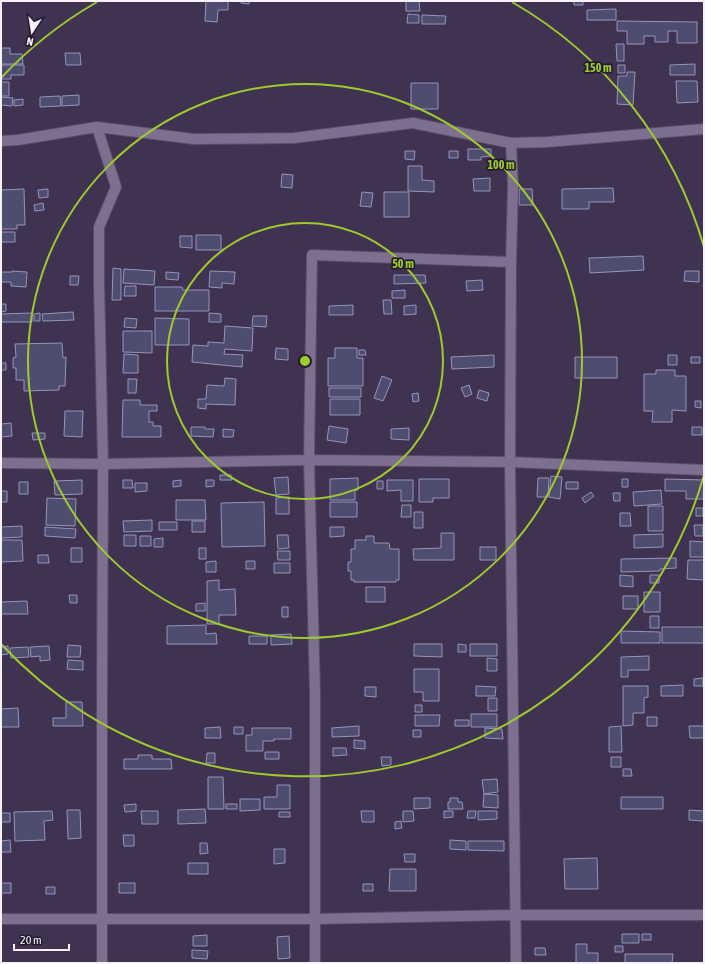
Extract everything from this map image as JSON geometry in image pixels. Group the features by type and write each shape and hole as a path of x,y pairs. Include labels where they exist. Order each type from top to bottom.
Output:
{"street":[{"path":"1,141 18,140 97,127 194,139 294,138 413,123 511,143 547,142 704,129"},
{"path":"97,127 116,187 99,227 103,464 102,963"},
{"path":"511,143 513,186 510,462 516,963"},
{"path":"314,963 315,693 309,460 312,255 511,262"},
{"path":"1,463 103,464 309,460 510,462 704,470"},
{"path":"1,919 315,919 516,915 704,916"}],"building":[{"path":"206,1 228,1 228,10 218,10 217,22 205,21"},
{"path":"241,1 249,1 249,4 241,3"},
{"path":"406,1 419,1 420,11 406,11"},
{"path":"574,1 583,1 583,5 574,5"},
{"path":"616,9 616,20 587,20 587,10"},
{"path":"408,14 419,15 419,23 407,23"},
{"path":"422,15 446,16 445,24 422,24"},
{"path":"617,21 697,22 697,43 677,43 677,31 668,31 668,42 655,42 655,36 644,36 644,44 627,44 627,31 617,31"},
{"path":"616,44 624,44 624,61 617,61"},
{"path":"1,48 10,48 10,54 22,54 23,64 1,64"},
{"path":"65,53 80,53 81,65 66,65"},
{"path":"695,64 695,75 670,75 670,65"},
{"path":"1,65 24,65 24,75 11,75 11,79 1,79"},
{"path":"618,65 625,65 625,73 618,73"},
{"path":"627,72 635,72 633,105 617,104 618,76 627,76"},
{"path":"676,81 697,81 698,102 677,103"},
{"path":"1,82 9,82 9,96 1,96"},
{"path":"411,83 438,83 438,109 411,109"},
{"path":"79,95 79,105 62,106 62,96"},
{"path":"60,96 61,106 40,107 40,97"},
{"path":"1,97 13,98 12,106 1,105"},
{"path":"23,99 23,105 14,106 14,100"},
{"path":"468,149 491,149 491,156 481,157 481,160 468,160"},
{"path":"405,151 415,151 414,160 405,159"},
{"path":"449,151 458,151 458,158 449,158"},
{"path":"408,166 422,166 422,180 434,181 434,192 408,191"},
{"path":"282,174 293,175 292,188 281,187"},
{"path":"490,178 490,191 474,191 473,179"},
{"path":"613,188 614,202 589,202 589,209 562,209 562,189"},
{"path":"24,189 25,225 17,225 17,229 1,229 1,190"},
{"path":"48,189 48,197 39,198 38,190"},
{"path":"519,189 532,189 533,205 519,205"},
{"path":"362,192 373,193 371,207 360,206"},
{"path":"384,192 409,192 409,217 384,217"},
{"path":"43,203 44,210 35,211 34,205"},
{"path":"1,232 15,232 15,242 1,242"},
{"path":"196,235 221,235 221,250 196,250"},
{"path":"180,236 192,236 192,248 180,247"},
{"path":"643,256 644,270 590,273 589,258"},
{"path":"113,268 121,269 121,300 112,300"},
{"path":"124,269 155,271 154,285 123,283"},
{"path":"210,271 235,272 234,284 222,283 222,288 209,287"},
{"path":"685,271 699,271 699,282 684,281"},
{"path":"1,272 27,272 26,287 11,286 11,282 1,282"},
{"path":"166,272 179,273 178,280 166,279"},
{"path":"394,275 425,275 426,283 394,284"},
{"path":"70,276 79,276 78,285 70,285"},
{"path":"482,280 483,290 467,291 466,281"},
{"path":"125,286 136,286 136,296 124,296"},
{"path":"155,287 182,287 183,290 209,290 209,311 155,311"},
{"path":"405,290 405,298 392,298 392,291"},
{"path":"383,300 391,300 392,314 384,314"},
{"path":"1,304 6,304 6,311 1,312"},
{"path":"353,305 353,315 329,315 329,306"},
{"path":"416,305 416,314 404,315 404,306"},
{"path":"73,312 74,320 43,321 42,314"},
{"path":"32,313 32,322 1,322 1,314"},
{"path":"40,313 40,321 34,321 34,314"},
{"path":"209,313 221,314 221,322 209,322"},
{"path":"253,316 267,316 266,327 252,326"},
{"path":"125,318 137,319 136,328 124,327"},
{"path":"155,318 189,319 189,345 155,345"},
{"path":"225,326 253,328 252,351 225,349 224,354 243,355 242,367 192,362 193,345 208,346 208,342 224,343"},
{"path":"123,331 152,331 152,353 123,352"},
{"path":"62,343 63,358 66,357 65,386 59,386 59,390 24,391 24,380 16,380 16,368 13,368 13,358 16,357 15,344"},
{"path":"276,348 288,349 288,360 275,359"},
{"path":"335,348 357,348 357,358 363,358 363,386 328,386 328,358 335,358"},
{"path":"359,350 365,350 366,355 359,355"},
{"path":"124,354 138,355 138,373 123,373"},
{"path":"494,355 494,367 452,369 451,357"},
{"path":"668,355 677,355 677,365 668,365"},
{"path":"575,357 617,357 617,378 575,378"},
{"path":"691,357 700,357 700,363 691,363"},
{"path":"1,363 6,363 6,370 1,370"},
{"path":"656,370 675,370 675,376 686,376 686,411 672,410 672,422 652,422 653,411 644,411 644,374 656,374"},
{"path":"382,376 392,380 383,401 374,398"},
{"path":"225,378 236,379 235,405 206,404 206,409 198,408 198,399 206,399 207,385 224,386"},
{"path":"128,379 137,379 136,393 128,393"},
{"path":"469,385 472,394 465,397 461,388"},
{"path":"329,388 361,388 361,397 329,397"},
{"path":"479,390 489,393 487,401 477,398"},
{"path":"418,393 419,401 413,402 412,394"},
{"path":"330,399 360,399 360,415 330,415"},
{"path":"123,400 140,400 140,405 157,405 157,411 149,411 149,422 153,422 153,426 161,426 161,437 122,437"},
{"path":"695,401 701,401 701,408 695,407"},
{"path":"65,411 83,411 82,437 64,436"},
{"path":"11,423 12,436 1,437 1,424"},
{"path":"329,426 348,429 346,443 327,440"},
{"path":"191,427 205,427 205,429 214,429 213,437 191,436"},
{"path":"692,427 702,427 702,435 692,435"},
{"path":"409,428 409,440 391,439 391,429"},
{"path":"223,429 234,430 233,437 223,437"},
{"path":"32,433 45,433 45,439 33,440"},
{"path":"220,475 231,475 232,480 220,480"},
{"path":"551,476 562,477 560,499 549,497"},
{"path":"288,477 289,494 276,495 274,478"},
{"path":"358,478 358,490 355,490 355,500 330,500 330,479"},
{"path":"538,478 549,478 548,497 537,497"},
{"path":"419,479 449,479 449,498 433,498 433,502 419,502"},
{"path":"622,479 628,479 628,487 622,487"},
{"path":"665,479 704,480 703,499 686,499 686,491 665,491"},
{"path":"82,480 82,494 55,495 54,481"},
{"path":"123,480 132,480 133,488 123,488"},
{"path":"181,480 181,486 173,487 173,481"},
{"path":"206,480 214,480 214,486 206,487"},
{"path":"387,480 413,480 413,501 401,501 401,490 387,491"},
{"path":"377,481 383,481 383,489 377,489"},
{"path":"19,482 28,482 28,494 19,494"},
{"path":"566,482 578,482 578,489 566,489"},
{"path":"135,483 147,483 147,491 135,492"},
{"path":"661,490 662,504 634,506 633,492"},
{"path":"1,491 7,491 7,502 1,502"},
{"path":"591,492 594,496 585,503 582,498"},
{"path":"613,493 620,493 620,501 614,501"},
{"path":"289,497 289,514 276,514 276,498"},
{"path":"47,498 76,499 75,526 46,525"},
{"path":"176,500 205,500 206,520 176,520"},
{"path":"264,502 265,546 222,547 221,503"},
{"path":"330,502 357,502 357,517 330,517"},
{"path":"402,505 411,505 411,517 401,517"},
{"path":"648,506 663,506 663,531 648,531"},
{"path":"696,508 703,508 703,516 696,516"},
{"path":"414,512 423,512 423,528 414,528"},
{"path":"620,513 630,513 631,526 620,526"},
{"path":"152,520 152,531 124,532 123,521"},
{"path":"192,521 205,521 205,532 192,532"},
{"path":"159,522 177,522 177,530 159,530"},
{"path":"694,525 703,525 703,536 695,536"},
{"path":"22,526 22,537 1,538 1,527"},
{"path":"45,527 76,529 75,538 45,536"},
{"path":"330,527 344,527 344,536 330,537"},
{"path":"441,533 454,533 454,560 414,560 413,549 441,548"},
{"path":"663,534 663,547 634,548 634,535"},
{"path":"124,535 136,535 136,546 124,546"},
{"path":"277,535 288,535 289,548 278,549"},
{"path":"140,536 151,536 151,546 140,546"},
{"path":"366,536 374,536 374,543 389,543 390,549 399,549 399,580 396,580 396,582 354,582 354,580 351,580 351,571 348,571 348,562 351,562 351,549 355,549 355,540 366,540"},
{"path":"163,538 163,547 154,547 154,539"},
{"path":"1,540 22,540 23,561 1,562"},
{"path":"690,541 704,542 704,557 690,557"},
{"path":"480,547 496,547 496,560 480,560"},
{"path":"71,548 82,548 82,562 71,562"},
{"path":"199,548 206,548 206,559 199,559"},
{"path":"277,551 290,551 290,560 278,560"},
{"path":"38,555 48,555 49,563 38,563"},
{"path":"676,558 676,568 660,569 660,571 621,572 621,559"},
{"path":"688,560 704,560 704,580 687,579"},
{"path":"216,561 216,572 206,572 206,562"},
{"path":"246,561 255,561 255,569 246,569"},
{"path":"274,563 290,563 290,573 274,573"},
{"path":"620,575 633,576 633,587 620,586"},
{"path":"650,575 659,575 659,583 650,583"},
{"path":"219,580 219,590 235,589 236,615 219,615 219,624 207,624 207,581"},
{"path":"366,587 385,587 385,602 366,602"},
{"path":"644,592 660,592 660,612 644,612"},
{"path":"69,595 77,595 77,603 70,603"},
{"path":"623,596 638,596 638,609 623,609"},
{"path":"27,601 28,614 1,614 1,602"},
{"path":"205,603 205,611 196,611 196,604"},
{"path":"282,607 288,607 288,617 282,617"},
{"path":"650,616 659,616 659,628 650,628"},
{"path":"206,625 206,634 216,633 217,644 167,644 167,626"},
{"path":"662,627 704,627 704,643 662,643"},
{"path":"621,631 660,632 660,643 621,643"},
{"path":"291,634 292,644 271,645 271,635"},
{"path":"249,636 267,636 267,644 249,644"},
{"path":"414,644 442,644 442,657 414,656"},
{"path":"458,644 466,645 466,652 458,652"},
{"path":"470,644 497,644 497,656 470,656"},
{"path":"68,645 81,646 80,657 67,657"},
{"path":"8,646 8,654 1,655 1,647"},
{"path":"49,646 50,660 40,661 40,656 31,657 30,647"},
{"path":"28,647 29,657 11,658 10,648"},
{"path":"649,656 649,670 628,670 628,677 621,677 621,657"},
{"path":"487,658 497,659 497,671 487,671"},
{"path":"68,660 83,661 83,670 67,669"},
{"path":"414,669 439,669 439,701 423,701 423,692 414,692"},
{"path":"703,678 703,686 694,686 694,679"},
{"path":"683,685 683,696 661,696 661,686"},
{"path":"476,686 496,687 495,696 476,696"},
{"path":"623,686 648,686 648,697 644,698 644,713 633,713 633,725 623,726"},
{"path":"365,687 376,687 376,697 365,696"},
{"path":"488,698 497,698 497,711 488,711"},
{"path":"66,702 82,702 83,726 53,726 53,718 66,718"},
{"path":"415,705 422,705 422,712 415,712"},
{"path":"18,708 19,727 1,727 1,709"},
{"path":"471,714 497,714 497,727 471,727"},
{"path":"415,715 440,715 439,726 415,726"},
{"path":"647,717 657,717 657,726 647,726"},
{"path":"455,720 469,720 469,726 455,726"},
{"path":"359,726 359,736 332,737 332,728"},
{"path":"621,726 622,752 609,752 609,727"},
{"path":"689,726 704,726 704,738 690,738"},
{"path":"220,727 221,738 205,738 205,728"},
{"path":"234,727 243,727 243,734 234,734"},
{"path":"252,728 291,728 291,739 274,739 274,741 263,741 263,751 246,751 246,735 252,735"},
{"path":"485,728 502,729 503,739 485,738"},
{"path":"413,730 421,730 421,737 413,737"},
{"path":"354,740 365,741 365,749 354,748"},
{"path":"333,748 346,748 347,755 333,756"},
{"path":"265,752 279,752 279,759 265,759"},
{"path":"207,753 215,753 215,763 206,763"},
{"path":"138,755 152,755 152,759 171,759 172,769 124,769 124,759 138,759"},
{"path":"381,757 391,757 391,765 382,766"},
{"path":"611,757 621,757 621,767 611,767"},
{"path":"623,769 631,769 632,776 623,776"},
{"path":"208,777 223,777 224,809 208,809"},
{"path":"497,779 498,792 484,794 482,780"},
{"path":"277,785 290,785 290,809 264,809 264,797 277,797"},
{"path":"484,794 498,795 498,808 483,807"},
{"path":"621,797 663,797 663,809 621,809"},
{"path":"414,798 430,798 430,808 414,809"},
{"path":"450,798 458,798 458,802 462,802 463,809 448,809 448,802 450,802"},
{"path":"240,799 260,799 260,810 240,811"},
{"path":"136,804 136,811 125,812 124,805"},
{"path":"226,804 237,804 237,809 226,809"},
{"path":"205,809 206,823 178,824 178,810"},
{"path":"67,810 80,810 81,838 68,839"},
{"path":"689,810 704,811 704,821 689,820"},
{"path":"52,811 53,820 44,821 45,840 15,841 14,812"},
{"path":"141,811 158,811 158,824 142,824"},
{"path":"361,811 374,811 374,822 362,822"},
{"path":"403,811 413,811 414,821 403,822"},
{"path":"444,811 453,811 453,817 444,818"},
{"path":"468,811 476,811 475,818 467,818"},
{"path":"478,811 497,811 497,819 478,820"},
{"path":"279,812 290,812 290,817 279,817"},
{"path":"1,813 10,813 10,822 1,822"},
{"path":"401,821 402,828 395,829 395,822"},
{"path":"123,835 134,835 134,846 124,846"},
{"path":"10,840 11,852 1,852 1,841"},
{"path":"450,840 466,841 466,850 450,849"},
{"path":"468,841 504,841 504,851 468,850"},
{"path":"200,843 207,843 208,853 200,854"},
{"path":"274,849 285,849 285,863 274,864"},
{"path":"404,854 415,854 415,862 405,862"},
{"path":"597,858 598,889 565,889 564,859"},
{"path":"188,863 208,863 208,874 188,874"},
{"path":"390,869 416,869 416,891 389,891"},
{"path":"1,883 11,883 11,893 1,893"},
{"path":"119,883 135,883 135,893 119,893"},
{"path":"363,884 373,884 373,891 363,891"},
{"path":"46,887 55,887 55,894 46,894"},
{"path":"622,934 639,934 639,943 622,943"},
{"path":"642,934 651,934 651,940 642,940"},
{"path":"207,935 207,946 193,946 193,936"},
{"path":"289,936 290,958 278,959 277,937"},
{"path":"576,944 587,944 587,953 598,953 598,963 576,963"},
{"path":"615,946 623,946 623,952 615,952"},
{"path":"535,948 545,948 546,955 535,955"},
{"path":"192,950 208,951 207,959 192,958"},
{"path":"625,954 673,954 672,963 625,963"}]}
